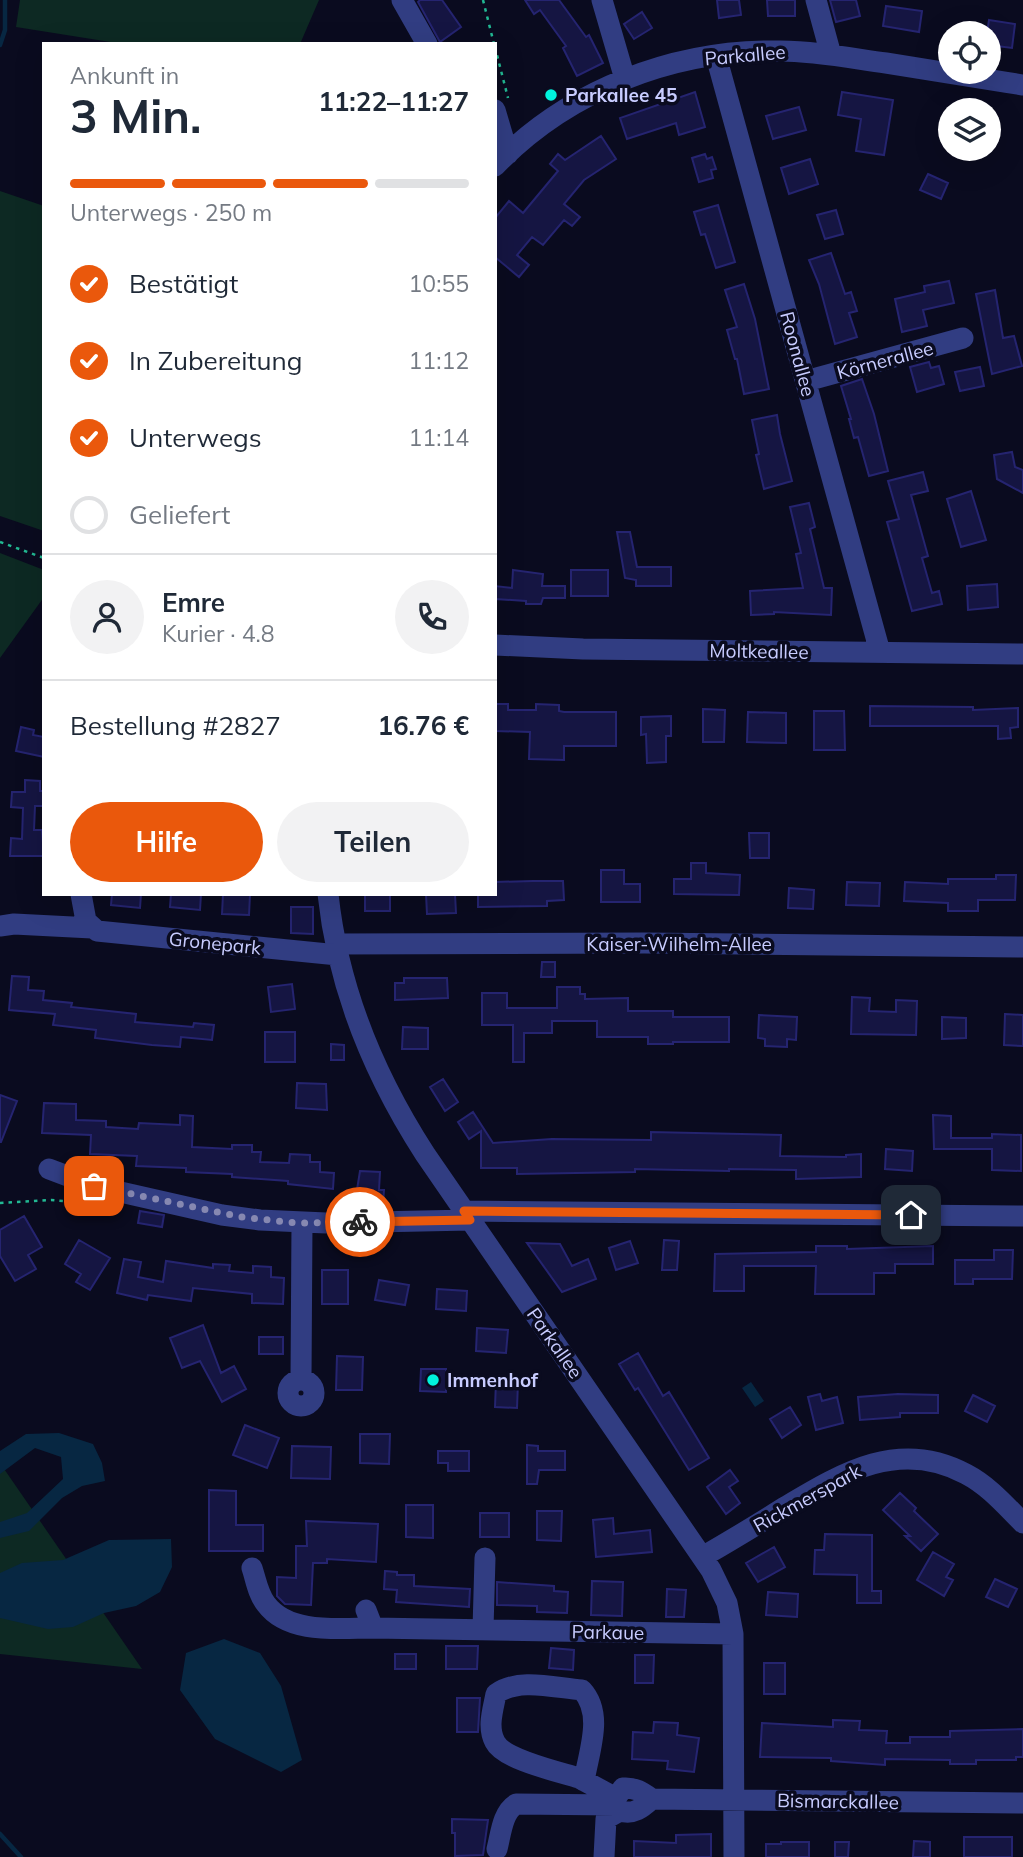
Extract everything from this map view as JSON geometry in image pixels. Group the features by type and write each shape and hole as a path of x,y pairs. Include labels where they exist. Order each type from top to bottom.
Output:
{"street":[{"path":"402,0 426,42"},
{"path":"601,0 625,79"},
{"path":"816,0 831,55"},
{"name":"Parkallee","path":"501,160 561,111 594,93 625,79 673,64 716,56 777,51 831,55 1023,85"},
{"name":"Roonallee","path":"716,56 880,652"},
{"path":"501,160 502,104"},
{"name":"Körnerallee","path":"806,382 963,338"},
{"name":"Moltkeallee","path":"497,645 583,649 1023,654"},
{"path":"81,896 85,917 92,928"},
{"name":"Parkallee","path":"328,896 337,950 356,1020 408,1129 702,1557 723,1593 733,1634 734,1857"},
{"name":"Gronepark","path":"0,926 14,924 92,928 101,932 337,950"},
{"name":"Kaiser-Wilhelm-Allee","path":"337,950 644,943 1023,947"},
{"path":"48,1169 94,1186 204,1211 260,1220 302,1223 467,1216 1023,1216"},
{"path":"301,1379 302,1223"},
{"name":"Rickmerspark","path":"702,1557 841,1475 868,1465 896,1460 932,1462 960,1470 984,1485 1023,1523"},
{"path":"483,1629 485,1558"},
{"name":"Parkaue","path":"252,1568 266,1605 282,1617 300,1625 370,1619 483,1629 733,1634"},
{"path":"584,1781 595,1717 591,1700 582,1690 521,1685 506,1686 496,1694 491,1721 495,1744 505,1753 584,1781 618,1805"},
{"name":"Bismarckallee","path":"618,1805 623,1788 638,1789 652,1799 1023,1803"},
{"path":"498,1849 509,1809 516,1804 618,1805"},
{"path":"604,1857 606,1819 618,1805"}],"path":[{"path":"483,0 494,42"},
{"path":"497,63 502,104"},
{"path":"0,542 42,557"},
{"path":"0,1203 51,1200 96,1204"}],"green space":[{"path":"20,0 319,0 301,42 110,42 16,27"},
{"path":"0,191 42,205 42,530 0,516"},
{"path":"0,553 42,569 42,600 0,658"},
{"path":"0,1463 142,1669 0,1654"}],"water":[{"path":"751,1382 764,1401 755,1407 742,1388"},
{"path":"59,1433 93,1444 102,1463 105,1481 82,1486 62,1498 29,1531 0,1538 0,1522 27,1513 63,1479 61,1457 35,1448 0,1474 0,1451 26,1434"},
{"path":"171,1539 172,1567 160,1592 136,1606 104,1613 73,1627 48,1629 0,1618 0,1573 22,1563 63,1560 109,1540"},
{"path":"224,1639 260,1653 281,1686 302,1760 281,1772 215,1739 180,1690 186,1653"}],"building":[{"path":"442,0 461,27 440,42 418,2"},
{"path":"525,0 559,0 586,37 589,35 603,63 577,76 563,48 566,46 540,10 534,14"},
{"path":"717,0 739,0 741,15 719,18"},
{"path":"767,0 795,0 795,16 768,16"},
{"path":"830,0 856,0 860,16 836,22"},
{"path":"886,6 922,11 919,32 883,26"},
{"path":"642,12 652,28 634,39 624,24"},
{"path":"1001,22 1015,24 1012,48 1001,47"},
{"path":"695,92 705,127 679,135 676,123 627,139 620,118"},
{"path":"842,92 893,100 884,155 856,151 861,119 838,115"},
{"path":"799,107 806,130 773,139 766,116"},
{"path":"601,136 616,159 584,180 564,204 580,217 572,226 564,220 543,245 532,237 517,255 529,265 519,277 497,259 497,216 509,201 523,213 558,171 550,164 558,154 565,160"},
{"path":"705,154 707,159 712,157 716,169 711,170 713,178 699,182 692,158"},
{"path":"810,159 818,184 789,194 781,168"},
{"path":"928,174 948,183 941,199 920,190"},
{"path":"718,205 735,262 716,268 705,234 701,235 694,212"},
{"path":"836,210 843,234 825,239 817,215"},
{"path":"831,253 845,294 851,292 857,311 849,313 857,337 835,344 819,284 809,260"},
{"path":"949,281 954,303 923,310 927,326 902,332 895,299 925,292 924,286"},
{"path":"744,284 755,319 769,389 744,394 737,359 727,330 737,327 725,290"},
{"path":"995,290 1003,338 1014,336 1022,366 992,374 976,294"},
{"path":"929,362 931,368 939,366 944,384 917,392 910,367"},
{"path":"980,367 984,386 960,391 955,372"},
{"path":"862,379 888,471 869,476 858,437 854,438 841,386"},
{"path":"777,415 792,481 764,489 752,420"},
{"path":"1012,452 1015,467 1023,470 1023,493 997,479 994,455"},
{"path":"923,472 928,491 911,495 928,556 922,558 932,593 939,591 942,604 912,611 887,522 899,519 888,481"},
{"path":"971,491 986,540 961,547 947,499"},
{"path":"809,503 815,527 810,529 824,588 832,588 831,615 774,612 751,615 750,591 803,588 796,554 801,553 790,507"},
{"path":"617,532 630,532 637,567 671,567 671,586 636,586 636,580 625,578"},
{"path":"513,570 543,574 542,586 565,586 565,598 543,598 541,604 497,599 497,586 512,588"},
{"path":"571,570 608,570 608,596 571,596"},
{"path":"997,584 998,607 968,610 967,586"},
{"path":"497,704 508,704 508,710 536,710 536,704 559,705 559,711 564,712 616,712 616,746 564,746 564,760 529,759 530,732 497,731"},
{"path":"870,706 973,707 973,710 1018,708 1018,727 1010,728 1011,738 998,739 998,726 870,726"},
{"path":"703,709 725,710 724,742 703,742"},
{"path":"814,711 844,711 845,750 814,750"},
{"path":"748,712 786,713 786,743 747,742"},
{"path":"671,716 671,736 666,736 666,762 647,763 646,734 641,735 641,717"},
{"path":"21,727 34,730 33,735 42,737 42,757 16,751"},
{"path":"25,780 40,781 42,806 35,806 34,830 42,830 42,856 10,856 11,838 22,839 23,808 11,807 12,792 25,792"},
{"path":"749,833 769,833 769,858 750,858"},
{"path":"691,863 706,863 706,873 740,875 739,895 674,894 674,879 691,879"},
{"path":"601,870 624,870 624,884 640,884 640,902 601,902"},
{"path":"996,875 1016,875 1015,900 978,900 978,911 948,911 948,903 904,901 905,882 948,884 948,879 996,879"},
{"path":"563,881 564,900 547,901 547,906 478,907 478,896 497,896 497,882"},
{"path":"847,882 880,883 879,906 846,905"},
{"path":"789,888 814,890 813,909 788,908"},
{"path":"112,896 141,896 140,908 111,905"},
{"path":"171,896 201,896 200,910 170,907"},
{"path":"223,896 250,896 249,915 222,914"},
{"path":"365,896 390,896 390,911 365,911"},
{"path":"426,896 455,896 456,913 427,914"},
{"path":"291,907 313,907 313,934 291,933"},
{"path":"542,962 555,962 555,977 541,977"},
{"path":"12,976 29,977 28,990 44,991 43,1000 72,1003 71,1007 136,1014 135,1022 193,1027 194,1023 214,1025 212,1040 181,1037 180,1047 152,1045 95,1038 96,1030 53,1025 55,1014 9,1010"},
{"path":"404,978 447,978 448,998 395,1000 395,983 404,983"},
{"path":"292,984 295,1009 271,1012 268,987"},
{"path":"557,987 580,987 580,994 585,994 585,999 628,998 628,1011 673,1011 673,1017 729,1017 729,1042 648,1044 648,1037 597,1037 597,1021 552,1021 552,1033 524,1033 524,1062 513,1062 513,1025 482,1025 482,993 507,993 507,1008 557,1008"},
{"path":"852,997 870,998 869,1011 896,1012 896,1000 917,1001 916,1035 851,1034"},
{"path":"1005,1014 1023,1015 1023,1046 1004,1045"},
{"path":"759,1015 797,1017 796,1040 787,1039 787,1047 765,1046 765,1039 758,1038"},
{"path":"942,1017 966,1018 966,1038 942,1039"},
{"path":"403,1027 428,1028 428,1049 402,1049"},
{"path":"265,1032 295,1032 295,1062 265,1062"},
{"path":"331,1044 344,1045 344,1060 331,1060"},
{"path":"443,1079 458,1102 445,1111 430,1087"},
{"path":"297,1083 326,1084 327,1110 296,1108"},
{"path":"0,1095 17,1101 1,1142 0,1142"},
{"path":"44,1103 76,1104 76,1120 106,1121 106,1127 138,1129 139,1123 180,1125 180,1115 193,1116 192,1147 232,1149 232,1145 252,1145 252,1152 261,1152 260,1162 289,1163 290,1154 310,1155 310,1162 320,1162 320,1172 334,1173 333,1189 288,1184 288,1181 232,1177 232,1174 186,1172 186,1168 136,1166 137,1156 90,1154 91,1135 42,1133"},
{"path":"473,1112 493,1143 552,1139 651,1140 651,1132 781,1135 780,1156 846,1157 861,1154 861,1177 796,1179 796,1170 635,1169 635,1172 517,1174 517,1168 481,1168 481,1131 469,1139 458,1122"},
{"path":"933,1115 951,1116 951,1138 992,1138 992,1134 1021,1135 1021,1171 992,1170 992,1149 934,1149"},
{"path":"886,1149 913,1151 912,1171 885,1169"},
{"path":"360,1171 380,1172 379,1190 384,1190 383,1204 355,1202"},
{"path":"140,1211 164,1215 162,1227 138,1223"},
{"path":"24,1216 42,1247 28,1255 36,1269 15,1281 0,1256 0,1230"},
{"path":"79,1240 110,1258 90,1290 76,1282 81,1274 65,1264"},
{"path":"664,1240 679,1241 677,1270 662,1270"},
{"path":"630,1241 638,1263 616,1270 609,1248"},
{"path":"527,1243 560,1244 572,1266 588,1259 596,1279 562,1292"},
{"path":"816,1246 847,1246 847,1249 933,1246 933,1264 895,1264 895,1273 874,1273 874,1294 815,1294 816,1266 744,1266 744,1291 714,1291 715,1254 816,1252"},
{"path":"994,1250 1013,1250 1012,1279 973,1279 973,1284 955,1284 955,1260 994,1260"},
{"path":"124,1259 141,1262 138,1277 163,1282 166,1261 213,1268 213,1264 230,1265 229,1271 253,1273 253,1266 271,1267 271,1277 284,1278 283,1304 252,1303 252,1294 193,1288 191,1301 148,1295 147,1300 117,1293"},
{"path":"322,1270 348,1270 348,1304 322,1304"},
{"path":"379,1280 409,1285 405,1305 375,1300"},
{"path":"437,1289 467,1291 466,1311 436,1309"},
{"path":"203,1325 221,1373 234,1366 246,1389 222,1402 200,1361 182,1368 170,1338"},
{"path":"477,1328 508,1330 506,1353 476,1351"},
{"path":"259,1337 283,1337 283,1354 259,1354"},
{"path":"638,1353 663,1396 669,1392 709,1458 689,1470 638,1388 635,1390 619,1364"},
{"path":"337,1356 363,1357 362,1390 336,1390"},
{"name":"Immenhof","path":"421,1369 446,1369 446,1392 420,1391"},
{"path":"496,1381 518,1382 517,1408 495,1407"},
{"path":"820,1394 822,1401 837,1397 843,1423 816,1430 808,1397"},
{"path":"938,1395 938,1413 900,1413 900,1417 860,1420 858,1397"},
{"path":"973,1395 995,1406 987,1422 965,1411"},
{"path":"790,1407 801,1425 782,1438 770,1419"},
{"path":"245,1425 279,1438 267,1468 233,1455"},
{"path":"360,1434 390,1434 389,1464 360,1463"},
{"path":"527,1445 538,1446 538,1451 565,1451 565,1470 539,1470 537,1484 527,1484"},
{"path":"292,1446 331,1447 330,1479 291,1478"},
{"path":"438,1451 469,1451 469,1471 448,1471 448,1463 438,1463"},
{"path":"730,1470 738,1481 729,1487 740,1503 726,1514 707,1487"},
{"path":"209,1490 236,1491 236,1525 263,1525 263,1551 209,1551"},
{"path":"900,1493 938,1534 921,1551 905,1536 910,1536 883,1510"},
{"path":"406,1505 433,1505 433,1538 406,1537"},
{"path":"537,1511 562,1511 561,1541 537,1540"},
{"path":"480,1513 509,1513 509,1537 480,1537"},
{"path":"613,1518 614,1534 650,1530 652,1552 596,1557 593,1520"},
{"path":"306,1521 378,1524 376,1562 327,1559 327,1563 313,1563 311,1605 285,1604 277,1596 277,1577 296,1578 296,1546 307,1546"},
{"path":"825,1534 872,1535 872,1591 881,1591 881,1603 857,1603 857,1575 814,1574 815,1550 824,1550"},
{"path":"774,1547 785,1567 758,1582 746,1563"},
{"path":"933,1552 954,1564 946,1577 953,1580 944,1596 917,1580"},
{"path":"385,1571 397,1572 397,1575 414,1575 414,1586 470,1589 469,1607 396,1602 397,1590 384,1589"},
{"path":"995,1579 1017,1589 1008,1607 986,1597"},
{"path":"592,1581 623,1582 622,1616 591,1615"},
{"path":"497,1582 554,1586 554,1591 568,1592 567,1613 537,1612 537,1606 497,1605"},
{"path":"667,1589 686,1590 684,1617 666,1617"},
{"path":"768,1592 798,1594 797,1617 766,1615"},
{"path":"446,1646 478,1646 477,1669 446,1669"},
{"path":"551,1648 574,1650 573,1670 549,1668"},
{"path":"395,1654 416,1654 416,1669 395,1669"},
{"path":"635,1655 654,1655 653,1683 635,1683"},
{"path":"764,1663 785,1663 785,1694 764,1694"},
{"path":"457,1698 480,1698 478,1732 457,1732"},
{"path":"833,1720 860,1721 859,1730 887,1731 886,1743 910,1743 910,1737 950,1737 950,1731 1023,1729 1023,1757 1016,1757 1016,1760 976,1760 976,1764 950,1764 950,1760 885,1759 885,1765 831,1761 831,1758 760,1757 762,1723 833,1727"},
{"path":"654,1722 678,1723 677,1735 699,1738 694,1772 667,1769 668,1761 632,1759 633,1732 653,1733"},
{"path":"452,1819 488,1820 483,1855 455,1856"},
{"path":"711,1834 711,1857 634,1857 634,1841 676,1843 676,1835"},
{"path":"964,1837 1012,1837 1012,1857 964,1857"},
{"path":"914,1841 930,1842 930,1857 913,1857"},
{"path":"809,1842 809,1857 766,1857 766,1844"},
{"path":"835,1842 849,1842 848,1857 835,1857"}],"waterway":[{"path":"0,45 5,30 5,0"},
{"path":"0,1834 21,1857"}],"way so far":[{"path":"94,1186 241,1217 297,1223 360,1222"}],"place":[{"name":"Parkallee 45","path":"551,95"},
{"name":"Immenhof","path":"433,1380"}],"route":[{"path":"360,1222 470,1220 464,1211 911,1215"}]}
